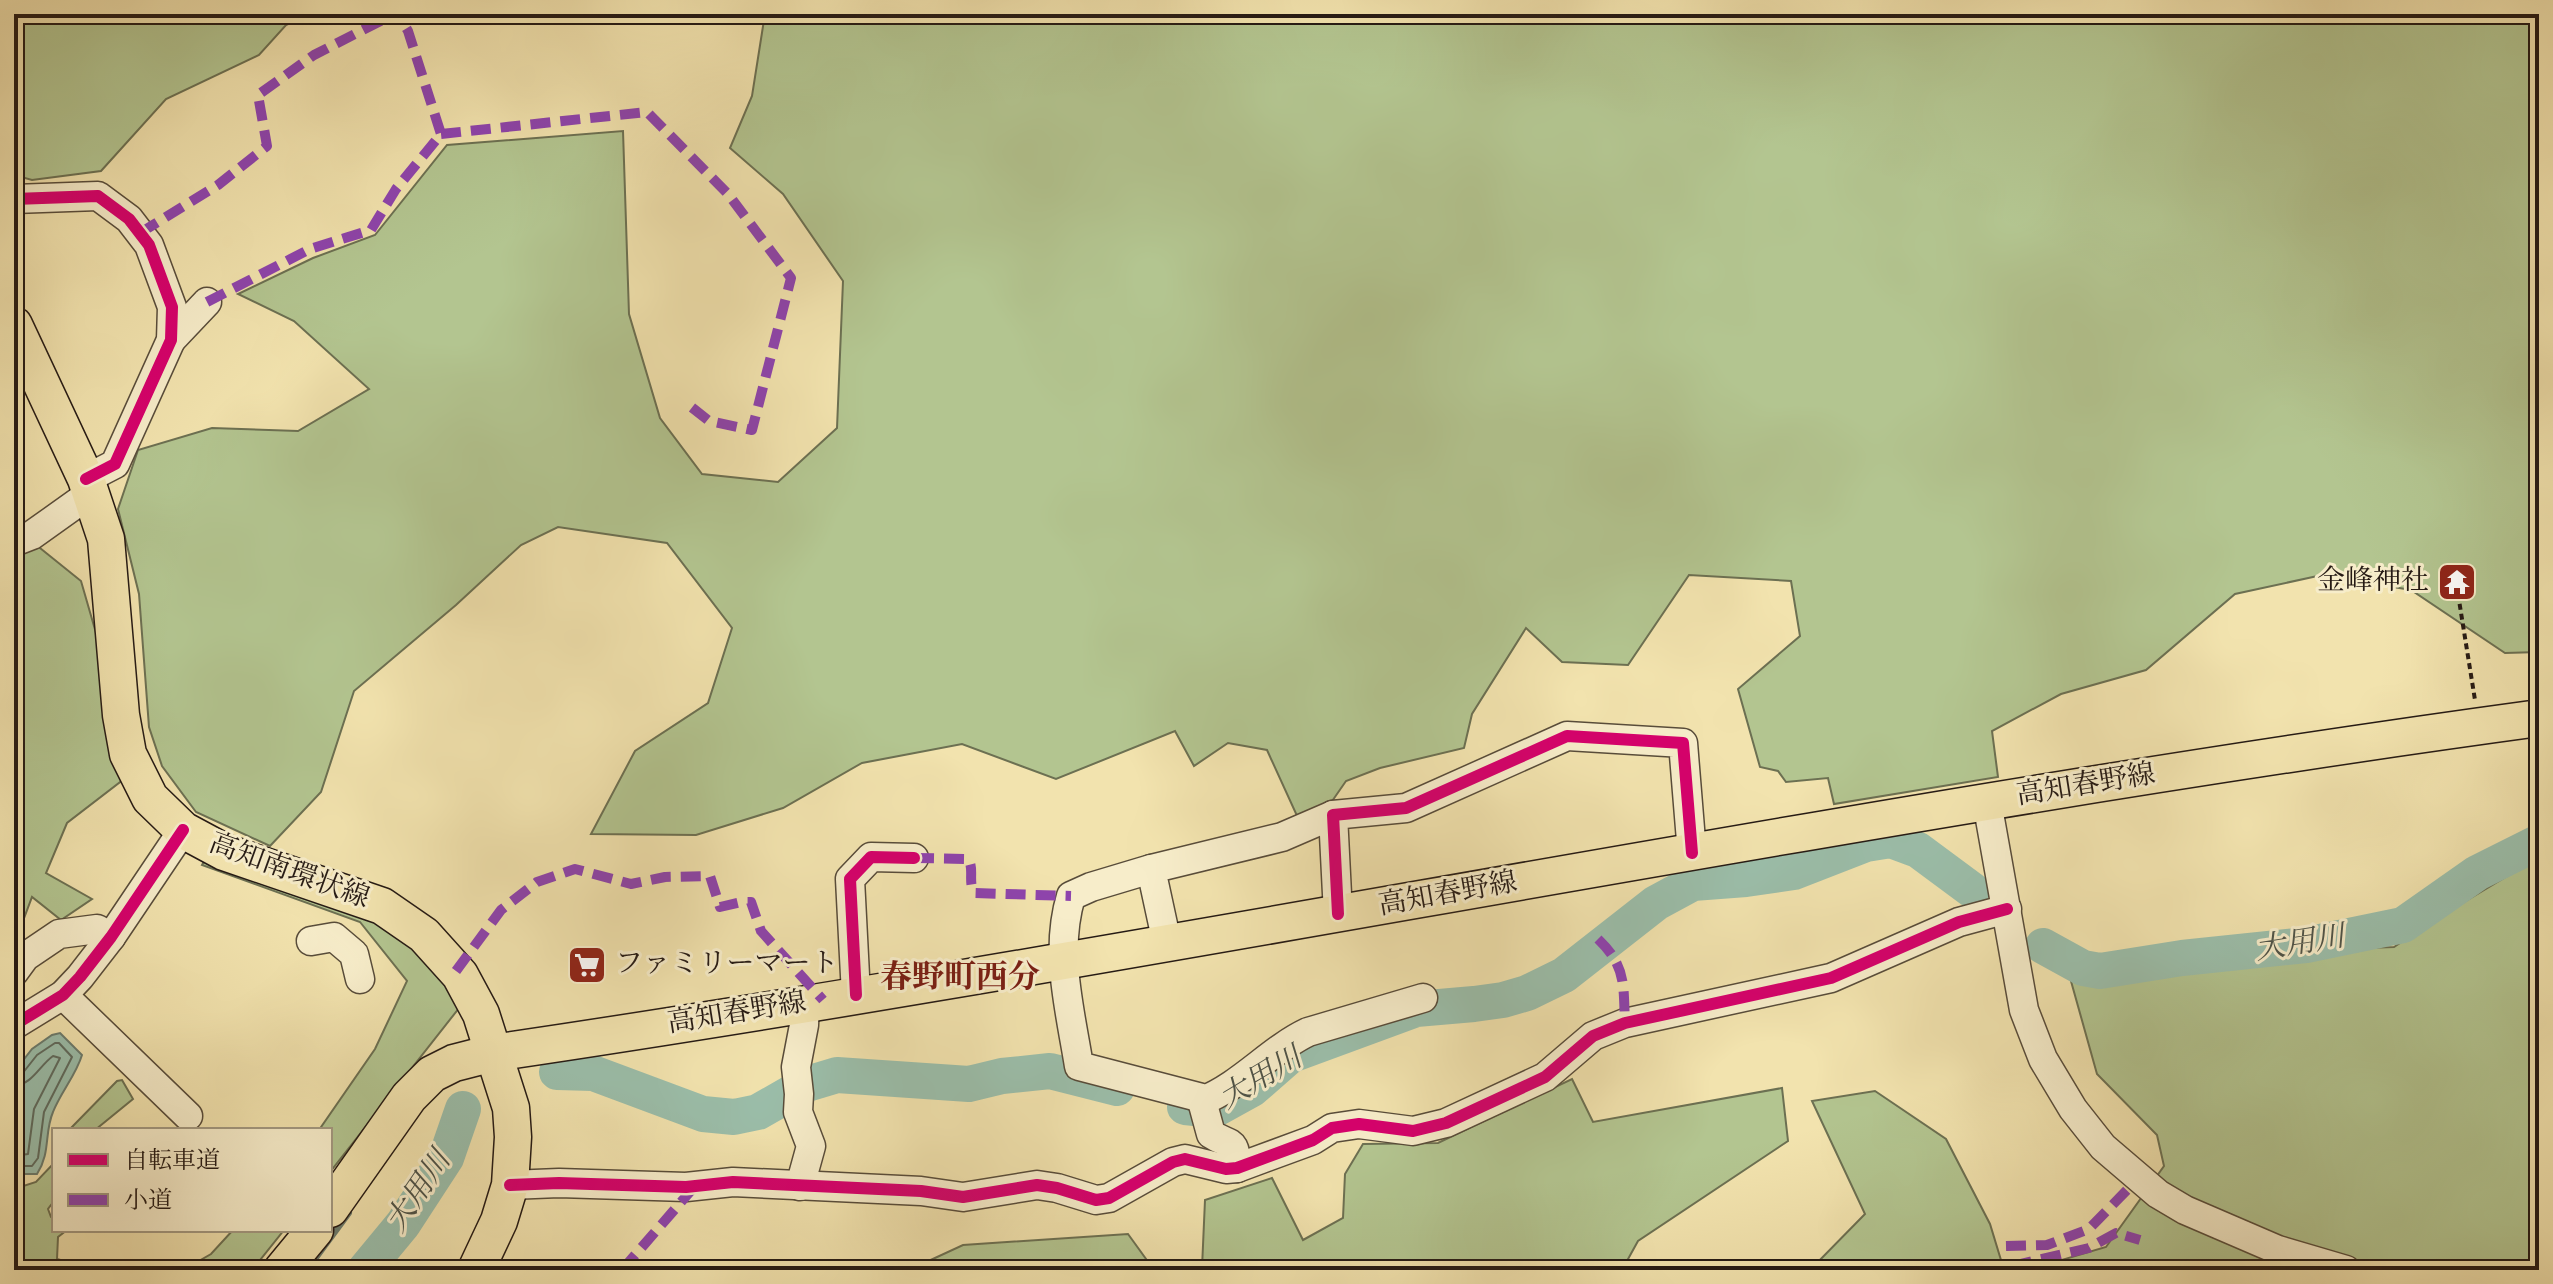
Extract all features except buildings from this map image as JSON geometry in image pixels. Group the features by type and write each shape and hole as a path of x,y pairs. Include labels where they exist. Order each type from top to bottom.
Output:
{"main road":[{"name":"高知南環状線","path":"14,325 89,486 106,539 121,715 128,754 150,798 183,830 224,852 382,906 424,935 460,975 481,1014 511,1108 513,1137 510,1185 499,1221 476,1270"},
{"name":"高知春野線","path":"332,1206 409,1097 432,1074 454,1063 493,1053 1062,961 1987,802 2539,718"},
{"path":"282,1270 313,1232"}],"street":[{"path":"14,199 98,196 129,219 149,245 172,307 171,340"},
{"path":"14,542 32,535 115,464 171,340 207,302"},
{"path":"1237,1168 1232,1144 1214,1137 1207,1127 1202,1098 1079,1066 1062,961 1064,920 1071,896 1151,869 1282,837 1333,815 1406,808 1567,736 1683,743 1692,853"},
{"path":"1987,802 2024,1010 2032,1035 2056,1083 2103,1147 2158,1194 2185,1210 2278,1250 2346,1270"},
{"path":"1333,815 1338,914"},
{"path":"14,1025 63,995 111,937 183,830"},
{"path":"856,995 850,879 871,857 914,858"},
{"path":"1151,869 1167,943"},
{"path":"510,1185 559,1183 686,1187 733,1182 921,1191 963,1197 1037,1185 1096,1200 1109,1198 1173,1162 1185,1159 1226,1169 1237,1168 1313,1140 1332,1128 1359,1124 1413,1131 1446,1123 1545,1077 1593,1036 1625,1023 1831,978 1959,922 2007,909"},
{"path":"14,972 25,957 59,934 97,929 111,937"},
{"path":"311,941 334,937 354,954 360,979"},
{"path":"63,995 188,1116"},
{"path":"1204,1110 1291,1040 1308,1032 1423,998"},
{"path":"800,1186 811,1146 798,1112 796,1067 805,1003"}],"path":[{"path":"2458,594 2480,726"}],"green space":[{"path":"14,14 308,14 286,25 259,55 166,99 101,171 32,180 14,175"},
{"path":"758,14 2539,14 2539,652 2505,653 2411,590 2322,575 2235,594 2146,670 2061,694 1992,731 1998,777 1834,804 1828,778 1786,782 1778,771 1760,767 1738,689 1800,636 1791,581 1689,575 1628,665 1562,662 1526,628 1472,714 1464,748 1380,768 1346,781 1328,807 1298,818 1267,750 1228,743 1194,766 1175,731 1056,779 962,744 862,763 783,808 696,835 591,834 635,751 708,703 732,628 667,543 558,527 521,545 354,691 321,792 270,846 196,812 162,766 149,727 139,594 118,509 138,450 212,428 298,431 369,389 294,321 238,294 313,258 375,235 447,145 623,131 629,314 660,418 702,474 778,482 837,428 843,281 783,194 730,148 752,96 764,20"},
{"path":"35,544 81,581 96,633 124,779 67,823 46,873 92,899 61,920 32,897 14,945 14,554"},
{"path":"209,853 384,916 463,1003 332,1169 332,1128 320,1128 375,1049 407,981 360,922 202,865"},
{"path":"2539,857 2539,1270 2028,1270 2106,1247 2164,1166 2157,1135 2097,1074 2069,974 2151,975 2280,951 2394,947"},
{"path":"1572,1079 1593,1122 1782,1088 1788,1141 1638,1241 1622,1270 1199,1270 1202,1268 1205,1200 1272,1178 1303,1240 1343,1218 1345,1174 1363,1144 1438,1143"},
{"path":"122,1080 133,1099 97,1128 71,1128 117,1081"},
{"path":"1875,1091 1946,1139 1990,1224 2004,1270 1810,1270 1865,1214 1812,1101"},
{"path":"52,1165 52,1204 48,1209 52,1217 52,1232 64,1232 58,1237 57,1259 95,1270 14,1270 14,1189 36,1182"},
{"path":"231,1232 282,1232 260,1260 215,1270 183,1270 211,1254"},
{"path":"1128,1234 1154,1270 909,1270 963,1245"}],"water":[{"path":"60,1033 82,1055 53,1112 44,1158 37,1174 17,1174 14,1167 14,1072 32,1049"}],"waterway":[{"name":"大用川","path":"1185,1107 1214,1110 1252,1089 1291,1055 1416,1009 1503,1000 1527,993 1564,975 1656,903 1693,883 1794,872 1866,844 1891,840 1918,850 1972,890"},
{"name":"大用川","path":"2043,946 2083,968 2100,971 2182,958 2306,945 2403,925 2477,873 2539,842"},
{"name":"大用川","path":"557,1072 593,1073 703,1114 734,1117 758,1112 807,1084 837,1075 969,1084 1002,1076 1050,1071 1117,1088"},
{"name":"大用川","path":"365,1270 403,1224 446,1158 463,1109"},
{"path":"307,1270 349,1213"}],"marked path":[{"path":"140,233 218,185 267,146 258,95 314,55 394,14"},
{"path":"207,302 310,249 371,230 396,189 441,134 408,31 398,14"},
{"path":"441,134 647,112 728,194 791,278 752,430 709,421 690,406"},
{"path":"914,858 968,859 975,893 1071,896"},
{"path":"456,971 501,910 537,882 575,869 631,884 665,877 710,876 720,907 751,902 761,931 823,1000"},
{"path":"1598,939 1614,959 1622,977 1625,1023"},
{"path":"622,1270 695,1186"},
{"path":"2006,1246 2047,1245 2089,1229 2127,1190"},
{"path":"2012,1266 2089,1248 2116,1233 2140,1240"}],"cycle path":[{"path":"14,199 98,196 129,219 149,245 172,307 171,340 115,464 86,479"},
{"path":"1338,914 1333,815 1406,808 1567,736 1683,743 1692,853"},
{"path":"14,1025 63,995 80,977 111,937 183,830"},
{"path":"856,995 850,879 871,857 914,858"},
{"path":"510,1185 559,1183 686,1187 733,1182 921,1191 963,1197 1037,1185 1096,1200 1109,1198 1173,1162 1185,1159 1226,1169 1237,1168 1313,1140 1332,1128 1359,1124 1413,1131 1446,1123 1545,1077 1593,1036 1625,1023 1831,978 1959,922 2007,909"}],"place":[{"name":"金峰神社","path":"2457,582"},
{"name":"ファミリーマート","path":"587,965"}],"district":[{"name":"春野町西分","path":"960,979"}]}
